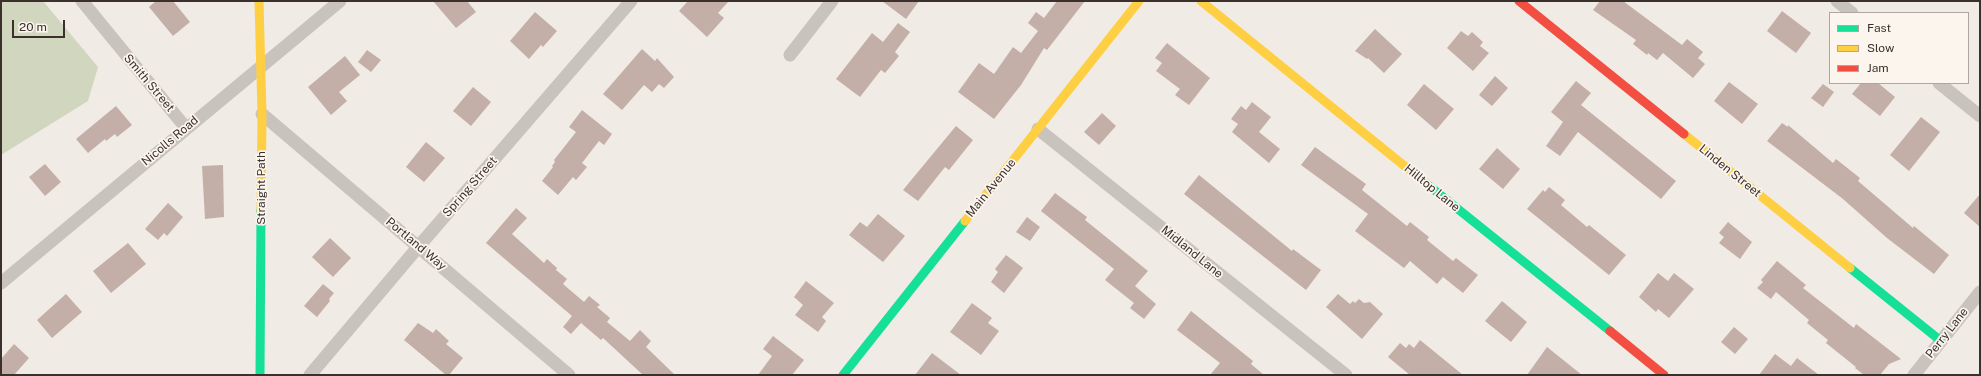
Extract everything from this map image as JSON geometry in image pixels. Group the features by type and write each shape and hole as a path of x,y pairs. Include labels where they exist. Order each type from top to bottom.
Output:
{"street":[{"name":"Smith Street","path":"82,1 186,128"},
{"name":"Straight Path","path":"259,1 262,114 260,375"},
{"name":"Nicolls Road","path":"1,283 340,1"},
{"name":"Spring Street","path":"310,375 419,246 631,1"},
{"path":"790,55 832,1"},
{"name":"Main Avenue","path":"843,375 1139,1"},
{"name":"Hilltop Lane","path":"1201,1 1664,375"},
{"name":"Linden Street","path":"1519,1 1941,341"},
{"path":"1837,1 1851,12"},
{"path":"1940,84 1980,116"},
{"name":"Portland Way","path":"262,114 569,375"},
{"name":"Midland Lane","path":"1038,129 1346,375"},
{"name":"Perry Lane","path":"1914,375 1980,292"}],"green space":[{"path":"1,1 43,1 98,67 88,101 1,155"}],"building":[{"path":"156,1 173,1 190,22 173,36 149,7"},
{"path":"433,1 467,1 476,12 456,28"},
{"path":"688,1 729,1 718,13 724,18 707,37 679,11"},
{"path":"882,1 919,1 906,19"},
{"path":"1057,1 1085,1 1047,50 1044,48 1021,85 994,119 958,92 979,63 994,74 1013,47 1021,53 1038,31 1028,23 1036,12 1044,18"},
{"path":"1600,1 1623,1 1682,45 1687,39 1703,52 1698,58 1705,64 1693,78 1663,53 1657,60 1648,53 1647,55 1633,44 1636,40 1593,10"},
{"path":"1782,11 1811,33 1796,53 1767,31"},
{"path":"535,12 557,31 543,47 541,45 529,59 510,41"},
{"path":"898,23 910,32 895,52 899,56 885,73 881,70 860,97 836,79 872,33 883,42"},
{"path":"1375,29 1402,54 1384,73 1368,58 1367,59 1355,51"},
{"path":"1461,31 1468,36 1472,32 1483,42 1480,46 1489,53 1473,71 1447,48"},
{"path":"1167,43 1210,78 1189,105 1175,95 1180,89 1156,71 1162,63 1155,58"},
{"path":"642,49 655,61 657,58 674,77 664,88 659,84 652,92 644,85 622,110 603,94"},
{"path":"367,50 381,60 371,72 358,62"},
{"path":"345,56 360,75 339,92 347,101 331,115 308,87"},
{"path":"1495,76 1508,88 1492,106 1479,95"},
{"path":"1576,81 1591,93 1581,105 1676,181 1661,199 1578,132 1560,156 1546,146 1563,122 1551,112"},
{"path":"1729,82 1758,104 1742,124 1714,101"},
{"path":"1424,84 1454,109 1436,130 1407,105"},
{"path":"1823,84 1834,92 1823,107 1811,98"},
{"path":"1860,84 1879,84 1895,97 1880,116 1852,94"},
{"path":"473,87 491,102 471,126 453,111"},
{"path":"1252,102 1271,117 1259,132 1280,149 1269,163 1232,132 1238,124 1231,119 1241,106 1246,110"},
{"path":"116,106 132,125 117,137 115,134 106,141 105,139 88,153 76,139"},
{"path":"582,110 612,134 604,145 599,141 582,163 587,167 576,180 573,177 558,195 542,181 553,167 552,166 555,162 554,160 576,132 569,127"},
{"path":"1102,113 1116,126 1099,145 1084,132"},
{"path":"1921,117 1940,132 1909,171 1890,155"},
{"path":"1782,123 1788,127 1788,125 1833,163 1836,159 1860,178 1858,181 1913,228 1914,226 1949,255 1934,274 1887,238 1843,199 1767,141"},
{"path":"956,126 973,140 949,170 945,167 918,201 903,190"},
{"path":"426,142 445,158 424,182 406,167"},
{"path":"1315,147 1366,184 1362,190 1407,226 1410,222 1429,237 1427,240 1453,261 1456,258 1478,275 1463,293 1443,277 1437,284 1410,261 1404,268 1355,231 1368,214 1301,165"},
{"path":"1497,148 1520,169 1503,189 1479,169"},
{"path":"45,164 61,182 45,196 29,177"},
{"path":"223,165 224,217 205,219 202,166"},
{"path":"1199,175 1292,251 1293,249 1321,270 1306,290 1184,194"},
{"path":"1549,187 1565,200 1561,205 1587,227 1589,225 1626,255 1609,275 1527,209 1543,190 1545,192"},
{"path":"1055,193 1087,217 1085,220 1148,271 1135,286 1156,304 1144,319 1130,308 1134,303 1105,280 1114,269 1041,211"},
{"path":"1980,194 1980,227 1964,213"},
{"path":"168,203 183,217 167,236 164,233 158,240 145,229"},
{"path":"516,208 527,218 512,234 544,263 547,259 557,268 556,270 567,279 563,284 584,302 589,296 600,305 597,307 610,318 607,322 630,341 640,330 651,341 646,347 675,375 643,375 603,338 601,340 581,323 571,334 563,327 572,316 486,243"},
{"path":"878,214 905,236 883,262 849,235 860,222 867,227"},
{"path":"1027,217 1040,227 1030,241 1016,232"},
{"path":"1728,222 1752,242 1740,259 1719,243 1724,237 1719,233"},
{"path":"330,238 351,258 333,277 312,257"},
{"path":"128,243 146,264 111,293 93,271"},
{"path":"1006,255 1023,268 1004,293 991,282 998,272 995,269"},
{"path":"1777,261 1806,285 1803,288 1854,328 1856,324 1901,359 1889,364 1880,375 1864,375 1855,368 1856,367 1826,343 1828,340 1807,323 1809,320 1776,292 1771,299 1757,288 1763,282 1761,280"},
{"path":"1658,273 1668,281 1674,273 1694,289 1669,318 1658,309 1656,312 1639,297"},
{"path":"806,281 834,303 822,317 826,321 818,332 795,315 803,305 794,297"},
{"path":"323,284 334,293 329,299 330,301 317,317 304,306"},
{"path":"66,294 82,312 52,338 37,320"},
{"path":"1338,294 1350,304 1353,301 1355,303 1359,299 1364,303 1370,302 1383,314 1362,339 1326,307"},
{"path":"1502,301 1527,322 1511,342 1485,321"},
{"path":"972,303 992,318 988,323 999,331 981,355 950,332"},
{"path":"1191,311 1253,361 1251,364 1264,375 1210,375 1220,363 1177,330"},
{"path":"418,323 433,333 436,329 449,341 446,344 463,358 449,375 446,375 404,340"},
{"path":"1734,327 1748,339 1735,354 1721,342"},
{"path":"773,336 804,360 792,375 758,375 772,356 763,349"},
{"path":"1420,340 1463,375 1410,375 1388,357 1400,343 1406,348 1409,344 1414,348"},
{"path":"14,344 29,358 14,375 1,375 1,359"},
{"path":"1547,347 1582,375 1527,375"},
{"path":"932,353 961,375 915,375"},
{"path":"1775,354 1791,366 1797,358 1819,375 1759,375"}],"traffic: fast":[{"path":"1423,181 1610,331"},
{"path":"260,375 261,210"},
{"path":"843,375 965,221"},
{"path":"1850,268 1941,341"}],"traffic: slow":[{"path":"259,1 262,114 261,210"},
{"path":"965,221 1139,1"},
{"path":"1201,1 1423,181"},
{"path":"1684,134 1850,268"}],"traffic: jam":[{"path":"1519,1 1684,134"},
{"path":"1610,331 1664,375"}]}
